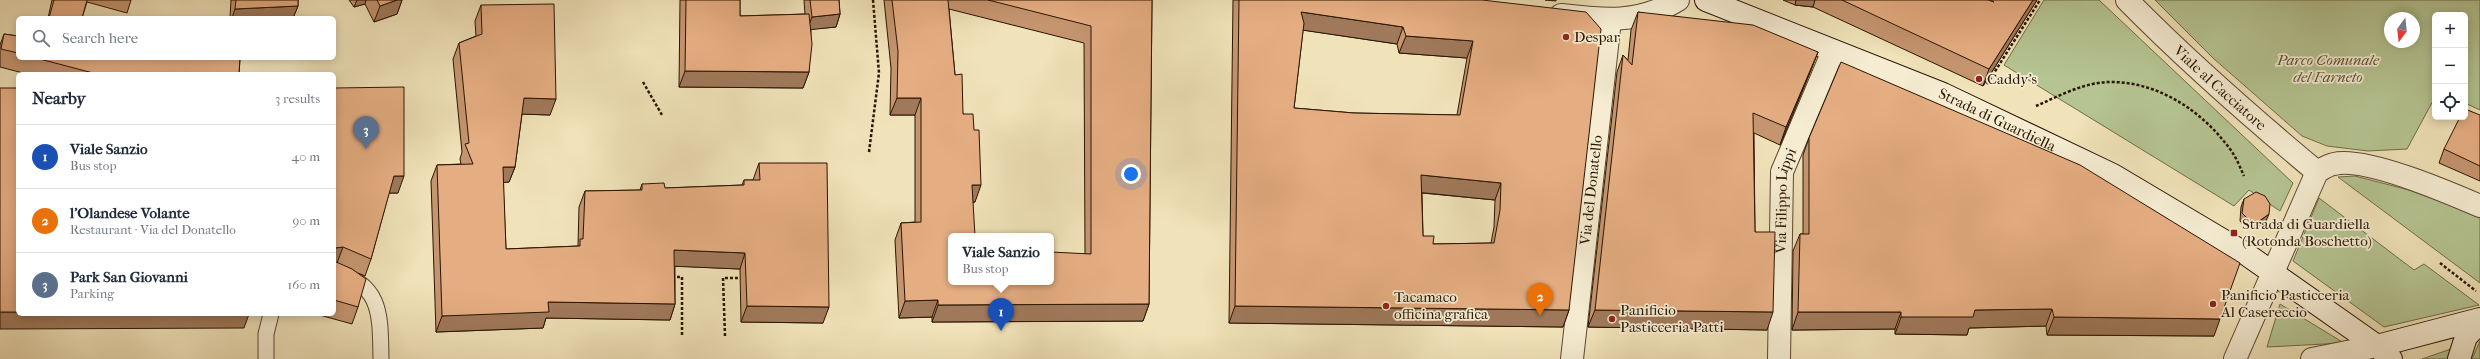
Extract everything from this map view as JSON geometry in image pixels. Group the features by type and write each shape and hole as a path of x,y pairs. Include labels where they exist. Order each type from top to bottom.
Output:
{"street":[{"path":"1539,12 1610,20 1652,13 1678,0"},
{"name":"Strada di Guardiella","path":"1706,0 1955,99 2113,175 2246,254 2384,353"},
{"name":"Viale al Cacciatore","path":"2126,0 2202,74 2261,126 2317,172"},
{"name":"Via del Donatello","path":"1572,359 1610,20"},
{"name":"Via Filippo Lippi","path":"1779,359 1782,172 1833,51"},
{"path":"2235,359 2317,172 2334,164 2364,166 2412,178 2480,206"},
{"path":"2312,359 2384,353 2480,321"},
{"path":"2459,359 2466,337 2480,321"}],"lane":[{"path":"336,272 351,276 371,293 379,309 381,359"},
{"path":"266,359 266,334 270,316"}],"path":[{"path":"869,152 879,73 873,0"},
{"path":"1986,85 2040,0"},
{"path":"642,82 662,115"},
{"path":"2035,106 2079,88 2110,82 2142,84 2164,93 2194,112 2231,150 2244,176"},
{"path":"2440,263 2480,293"},
{"path":"669,277 682,277 682,335"},
{"path":"725,336 723,278 740,278"}],"green space":[{"path":"2044,0 2099,0 2293,183 2280,211 2249,190 2234,206 2004,65"},
{"name":"Parco Comunale del Farneto","path":"2155,0 2480,0 2480,110 2468,104 2468,12 2432,12 2432,103 2407,149 2368,151 2327,146 2302,136 2213,58"},
{"path":"2355,176 2409,190 2480,216 2480,283 2338,177"},
{"path":"2319,198 2414,270 2424,264 2479,305 2384,327 2293,261"},
{"path":"2280,304 2344,343 2267,347"},
{"path":"2480,341 2480,359 2472,359"},
{"path":"2451,349 2451,359 2422,359"}],"building":[{"path":"54,0 87,0 83,16 50,16"},
{"path":"236,0 298,0 298,6 235,9"},
{"path":"377,0 397,0 380,6"},
{"path":"686,0 740,0 740,16 809,14 812,44 809,72 685,71"},
{"path":"810,0 839,0 840,14 812,17"},
{"path":"892,0 948,0 955,75 962,74 963,114 973,114 974,130 979,130 981,185 972,185 975,233 948,233 948,285 1054,285 1054,252 1091,254 1091,26 988,0 1152,0 1149,304 938,305 938,300 905,301 901,223 921,222 921,98 897,98 898,51"},
{"path":"1239,0 1482,0 1586,12 1601,29 1569,310 1235,306","holes":["1301,12 1403,27 1406,36 1473,41 1460,115 1354,113 1294,108 1304,23","1421,175 1501,183 1500,210 1494,243 1433,244 1434,236 1423,236"]},
{"path":"1842,0 1988,0 1994,2 1991,0 2033,0 1989,69"},
{"path":"554,4 556,99 524,98 515,167 503,167 506,249 580,246 580,239 583,239 585,191 642,190 642,184 664,183 665,188 744,185 744,180 760,180 759,163 827,163 829,307 747,306 745,253 674,250 675,304 548,302 549,312 442,316 437,165 473,164 465,144 469,143 459,43 482,34 481,5"},
{"path":"1638,12 1753,25 1818,52 1786,127 1753,113 1755,232 1775,232 1773,312 1595,310 1623,55 1632,65"},
{"path":"4,34 16,36 16,53 1,49"},
{"path":"44,60 240,60 239,72 89,72"},
{"path":"1841,62 2080,165 2240,263 2220,319 2054,317 2052,309 1975,310 1973,317 1901,317 1901,312 1798,312 1800,234 1809,234 1809,138"},
{"path":"404,87 404,176 394,176 371,259 343,247 336,248 336,88"},
{"path":"0,88 16,88 16,312 0,312"},
{"path":"2468,110 2480,115 2480,166 2444,149 2458,120 2468,120"},
{"path":"2256,192 2265,196 2270,204 2269,214 2258,222 2249,220 2242,213 2244,199"},
{"path":"336,262 352,269 366,279 358,307 336,301"}],"place":[{"name":"Despar","path":"1566,37"},
{"name":"Caddy's","path":"1979,79"},
{"name":"Park San Giovanni","path":"366,149"},
{"name":"Strada di Guardiella (Rotonda Boschetto)","path":"2234,233"},
{"name":"Panificio Pasticceria Al Casereccio","path":"2213,304"},
{"name":"Tacamaco officina grafica","path":"1386,306"},
{"name":"l'Olandese Volante","path":"1540,316"},
{"name":"Panificio Pasticceria Patti","path":"1612,319"},
{"name":"Viale Sanzio","path":"1001,331"}]}
